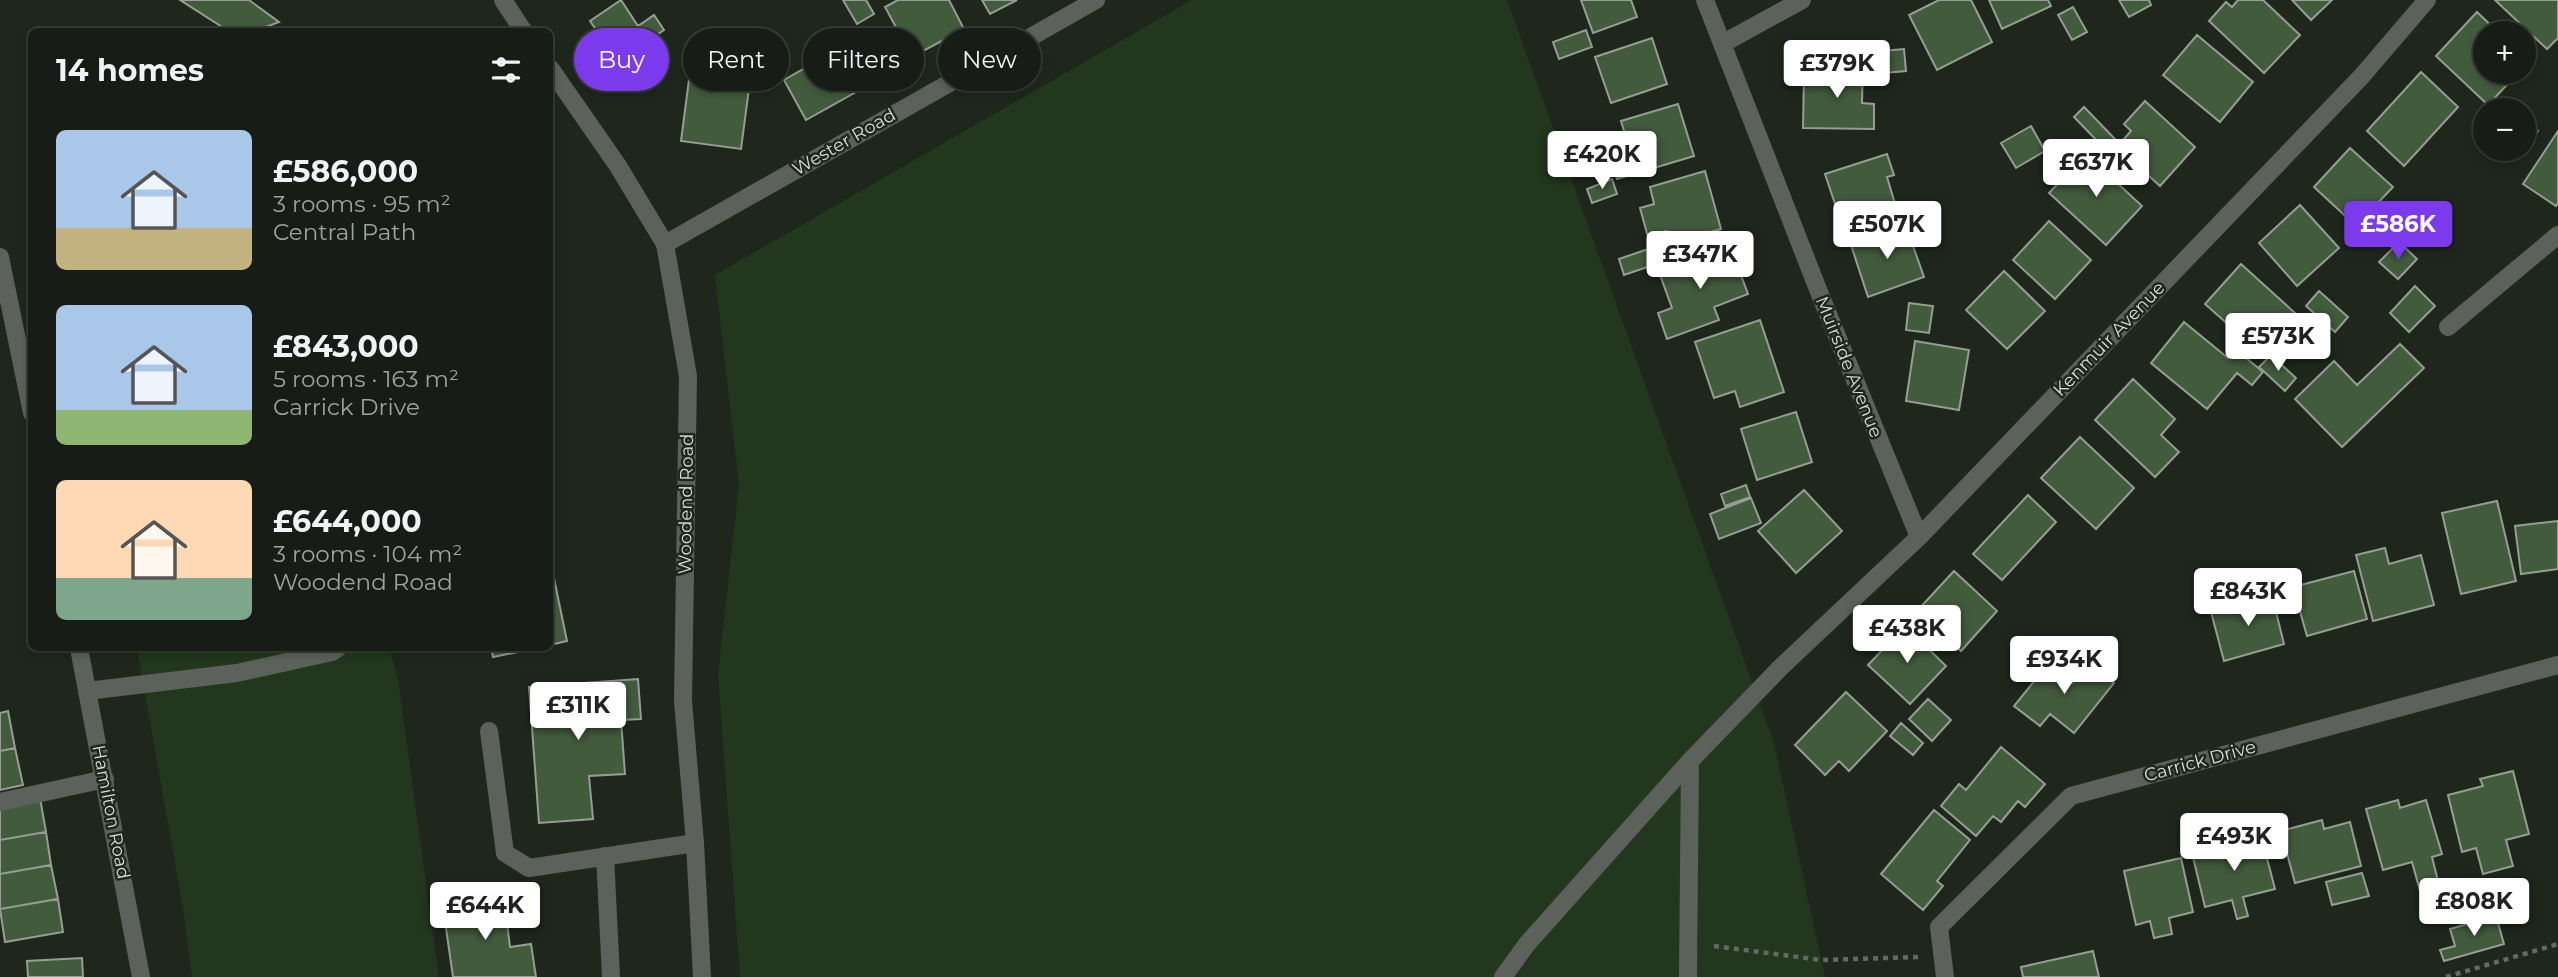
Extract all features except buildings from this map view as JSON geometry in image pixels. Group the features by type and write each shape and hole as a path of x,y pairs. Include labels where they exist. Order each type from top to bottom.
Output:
{"street":[{"path":"503,0 521,28"},
{"name":"Wester Road","path":"665,244 1096,0"},
{"name":"Muirside Avenue","path":"1705,0 1819,292 1919,537"},
{"path":"1722,44 1802,0"},
{"name":"Kenmuir Avenue","path":"1503,977 1527,944 1690,761 1780,668 1919,537 2361,77 2427,0"},
{"name":"Woodend Road","path":"553,72 618,166 665,244 688,376 682,701 695,843 702,977"},
{"path":"2448,327 2558,234"},
{"path":"0,257 28,394"},
{"name":"Hamilton Road","path":"80,651 141,977"},
{"path":"87,691 237,673 334,651"},
{"name":"Carrick Drive","path":"1945,977 1940,927 2071,796 2558,665"},
{"path":"489,731 505,853 529,868 695,843"},
{"path":"1688,977 1690,761"},
{"path":"0,802 105,779"},
{"path":"605,856 611,977"}],"path":[{"path":"1689,942 1821,960 1943,957"},
{"path":"2446,977 2558,944"}],"green space":[{"path":"1192,0 1507,0 1774,743 1825,977 740,977 718,674 739,486 715,275 1034,91 1041,91 1041,87"},
{"path":"138,651 390,651 398,679 439,977 192,977 184,914"}]}
